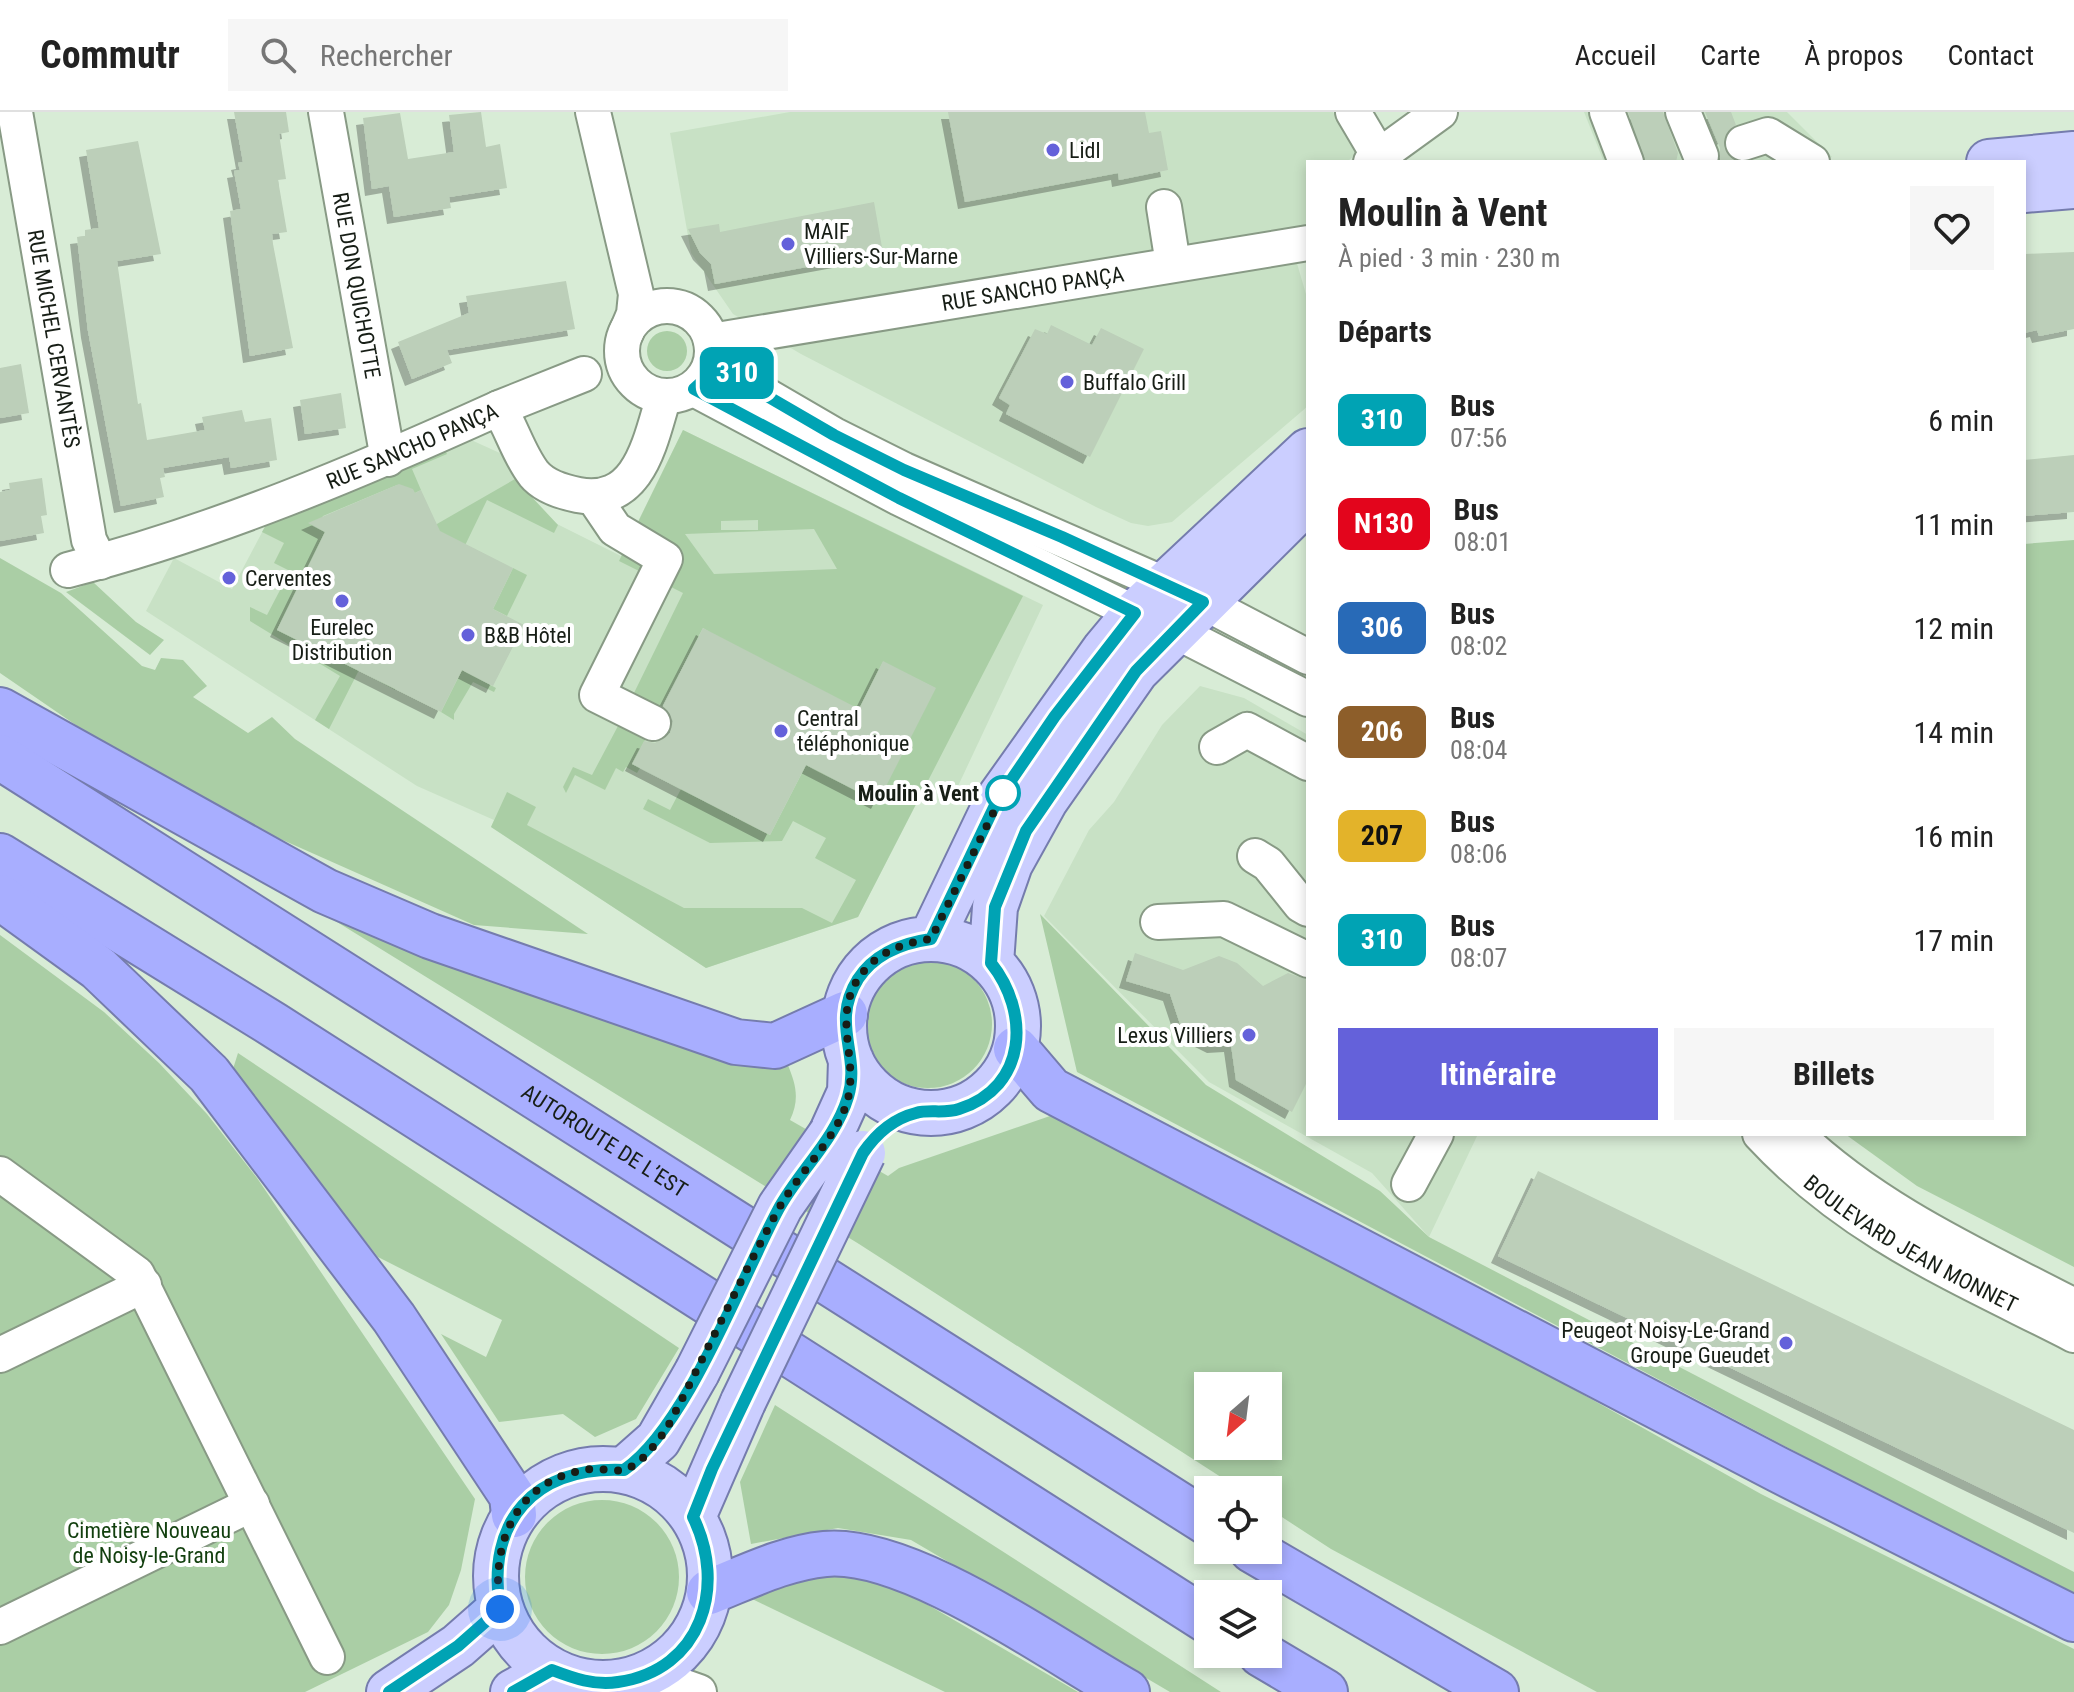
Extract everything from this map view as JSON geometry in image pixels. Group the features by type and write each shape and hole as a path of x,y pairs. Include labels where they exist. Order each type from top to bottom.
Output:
{"highway":[{"path":"0,710 325,891 430,936 736,1042 775,1046 845,1014"},
{"name":"AUTOROUTE DE L’EST","path":"0,757 1194,1514"},
{"path":"0,856 274,1025 1194,1612"},
{"path":"0,897 98,968 209,1074 394,1318 512,1496 514,1515"},
{"path":"1016,1049 1051,1090 1763,1462 2074,1619"},
{"path":"709,1592 800,1558 854,1553 881,1560 943,1586 1127,1692"},
{"path":"1276,1564 1496,1692"},
{"path":"1282,1666 1325,1692"}],"main road":[{"path":"2010,160 2074,154"},
{"path":"2026,190 2074,186"},
{"path":"931,939 997,801 1055,716 1150,598 1306,453"},
{"path":"991,963 995,907 1026,831 1136,671 1306,502"},
{"path":"1150,598 1189,617"},
{"path":"931,939 963,946 991,963 1006,981 1015,1003 1019,1026 1016,1049 1001,1078 978,1100 959,1109 917,1112 896,1106 877,1094 862,1079 851,1060 845,1038 845,1014 850,995 873,961 891,949 931,939"},
{"path":"693,1517 847,1144 851,1060"},
{"path":"624,1470 658,1440 697,1372 780,1207 847,1144 917,1112"},
{"path":"593,1469 624,1470 651,1480 674,1495 693,1517 705,1540 710,1566 709,1592 699,1626 677,1653 648,1674 617,1682 583,1681 552,1670 521,1644 500,1609 495,1577 498,1555 514,1515 535,1492 562,1476 593,1469"},
{"path":"389,1692 458,1646 500,1609"},
{"path":"513,1692 552,1670"}],"street":[{"name":"RUE MICHEL CERVANTÈS","path":"15,112 89,540 84,566"},
{"name":"RUE DON QUICHOTTE","path":"326,112 388,459"},
{"path":"609,112 648,269 682,309 702,323 712,345 755,389 834,435 1150,598"},
{"path":"609,112 636,294 634,314 624,337 623,364 638,386 679,393 899,498 1150,598"},
{"path":"1353,112 1375,159 1440,112"},
{"path":"1607,112 1625,160"},
{"path":"1683,112 1730,143 1803,160"},
{"path":"1164,207 1173,264"},
{"name":"RUE SANCHO PANÇA","path":"712,345 1306,243"},
{"path":"624,337 631,324 654,308 682,309"},
{"path":"653,723 597,695 665,559 615,529 594,498 620,488 642,467 679,393 705,379 712,345"},
{"path":"499,408 584,374"},
{"name":"RUE SANCHO PANÇA","path":"84,566 388,459 499,408 535,475 561,492 594,498"},
{"path":"1189,617 1306,656"},
{"path":"1189,617 1306,698"},
{"path":"1217,747 1247,730 1306,762"},
{"path":"1255,856 1268,864 1306,908"},
{"path":"1158,922 1224,919 1306,959"},
{"path":"1409,1184 1435,1136"},
{"name":"BOULEVARD JEAN MONNET","path":"1762,1136 1816,1190 1857,1220 2074,1335"},
{"name":"BOULEVARD JEAN MONNET","path":"1798,1136 1824,1160 1892,1210 2074,1306"},
{"path":"6,1186 127,1264 144,1285 327,1657"},
{"path":"0,1355 144,1285"},
{"path":"0,1627 252,1504"},
{"path":"648,1674 699,1692"}],"shaded area":[{"path":"790,112 1333,112 1358,152 1349,160 1306,160 1306,223 1296,260 1306,294 1306,408 1172,522 1148,526 1131,523 801,354 733,314 691,253 670,133"},
{"path":"1584,112 1787,112 1832,157 1821,160 1603,160"},
{"path":"683,430 1043,605 951,801 924,789 858,917 706,968 491,827 494,820 417,786 146,611 174,558 232,589 267,523 469,439 502,454 515,479 551,521 621,556"},
{"path":"1200,686 1244,698 1306,734 1306,1136 1477,1136 1429,1237 1372,1173 1209,1082 1044,916 1089,830 1114,802 1162,725"}],"green space":[{"path":"667,331 681,337 687,351 681,365 667,371 653,365 647,351 653,337"},
{"path":"683,430 1023,596 858,917 706,968 491,827 507,792 536,807 527,825 684,908 802,908 832,923 856,880 815,858 826,838 793,821 782,841 710,843 643,809 648,799 670,810 681,789 770,835 820,738 839,749 826,775 877,801 935,688 883,662 853,721 703,628 661,708 633,695 683,593 619,561","holes":["758,520 758,530 721,530 721,521","814,529 837,569 714,574 685,534"]},
{"path":"445,450 447,454 412,469 421,490 415,493 397,485 323,516 318,528 325,532 277,630 430,528 515,479 558,525 554,533 487,500 395,690 359,670 329,729 315,720 340,676 250,621 250,607 267,615 290,571 274,563 284,543 262,532 267,523"},
{"path":"2074,540 2074,1267 1917,1186 1848,1136 2026,1136 2026,544"},
{"path":"0,558 61,593 142,666 155,670 161,658 183,660 207,686 193,697 248,733 272,717 295,739 588,934 474,925 251,826 153,778 0,673"},
{"path":"513,568 527,575 507,616 493,609"},
{"path":"93,582 136,622 164,640 150,655 66,592"},
{"path":"462,670 496,688 494,692 473,682 454,714 454,720 441,712"},
{"path":"618,726 645,740 633,763 640,768 637,773 626,767 623,772 616,768 605,790 575,775 566,793 563,787 573,767 592,775"},
{"path":"303,901 787,1063 796,1092 790,1120 888,1176 899,1168 1050,1116 1116,1141 1314,1244 1761,1494 2074,1649 2074,1692 1597,1692 1331,1549 1282,1517 1282,1476 1219,1476 1194,1460 1282,1460 1282,1372 1194,1372 1194,1460 859,1244"},
{"path":"1040,914 1206,1085 1380,1191 1429,1237 2074,1572 2074,1599 1077,1072"},
{"name":"Cimetière Nouveau de Noisy-le-Grand","path":"0,935 104,1012 159,1063 207,1114 257,1178 475,1499 461,1570 449,1605 428,1632 305,1692 0,1692"},
{"path":"928,960 952,965 973,979 987,1000 992,1024 987,1048 973,1069 952,1083 928,1088 904,1083 883,1069 869,1048 864,1024 869,1000 883,979 904,965"},
{"path":"238,1053 679,1348 636,1419 595,1437 563,1414 499,1422 441,1334 486,1357 502,1320 378,1257 232,1072"},
{"path":"775,1405 1221,1692 1170,1692 911,1540 838,1528 751,1544 740,1482"},
{"path":"602,1500 631,1506 656,1523 673,1548 679,1577 673,1606 656,1631 631,1648 602,1654 573,1648 548,1631 531,1606 525,1577 531,1548 548,1523 573,1506"},
{"path":"820,1571 899,1588 1078,1692 945,1692 746,1596"}],"building":[{"path":"234,112 286,112 289,132 279,134 286,179 278,180 287,232 272,234 293,348 250,356 230,211 241,209 234,171 240,170 238,163 243,162"},
{"path":"481,112 486,147 500,144 507,188 449,197 451,208 394,217 389,186 372,189 363,118 400,113 408,159 454,152 449,115"},
{"name":"Lidl","path":"948,112 1145,112 1149,133 1161,131 1168,170 1119,180 1118,173 965,202"},
{"path":"1628,112 1663,112 1678,153 1676,160 1645,160"},
{"path":"1705,112 1731,112 1736,125 1724,138 1724,148 1735,160 1720,160 1720,148"},
{"path":"138,141 161,254 117,261 138,404 141,403 147,440 205,430 202,417 242,410 245,422 271,418 277,460 231,468 229,457 163,468 165,477 160,478 164,497 121,506 88,331 77,237 85,236 85,230 99,228 86,150"},
{"name":"MAIF Villiers-Sur-Marne","path":"874,202 883,253 715,284 711,264 700,253 688,229 719,224 720,232"},
{"path":"2074,252 2074,329 2039,336 2037,330 2026,333 2026,254"},
{"path":"566,281 575,329 447,350 452,363 412,379 398,342 469,313 466,296"},
{"name":"Buffalo Grill","path":"1051,325 1092,345 1101,328 1144,349 1090,457 1006,414 1010,405 999,398 1035,329 1047,334"},
{"path":"21,364 29,413 0,418 0,368"},
{"path":"341,393 346,428 305,434 300,400"},
{"path":"2074,455 2074,512 2026,516 2026,460"},
{"path":"42,478 47,515 41,516 44,533 0,541 0,492 10,490 9,483"},
{"path":"399,484 413,489 415,493 421,490 440,531 513,568 493,609 524,625 493,686 462,670 441,712 277,630 325,532 308,523"},
{"name":"Central téléphonique","path":"703,628 859,709 883,661 936,688 878,802 806,765 770,835 632,764 644,741 655,743 670,733 673,721 663,706"},
{"name":"Lexus Villiers","path":"1135,953 1183,970 1219,956 1237,963 1263,986 1288,973 1306,979 1306,1084 1292,1112 1236,1080 1231,1045 1214,1046 1182,1030 1170,994 1126,981"},
{"name":"Peugeot Noisy-Le-Grand Groupe Gueudet","path":"1538,1171 2074,1430 2074,1533 1498,1256"}],"bus line":[{"name":"310","path":"389,1692 458,1646 500,1609 495,1577 500,1545 514,1515 535,1492 562,1476 593,1469 624,1470 650,1451 667,1428 780,1207 844,1111 850,1092 851,1060 845,1038 845,1014 860,976 873,961 891,949 931,939 997,801 1055,716 1135,613 899,498 694,389 705,379 712,350 755,389 834,435 904,470 1062,537 1203,602 1136,671 1045,801 1010,864 995,907 991,963 1006,981 1015,1003 1019,1026 1016,1049 1007,1069 995,1086 978,1100 959,1109 938,1113 917,1112 895,1122 876,1133 863,1153 712,1469 693,1517 705,1540 710,1566 709,1592 699,1626 677,1653 648,1674 617,1682 583,1681 552,1670 513,1692"}],"place":[{"name":"Lidl","path":"1053,150"},
{"name":"MAIF Villiers-Sur-Marne","path":"788,244"},
{"name":"Buffalo Grill","path":"1067,382"},
{"name":"Cerventes","path":"229,578"},
{"name":"Eurelec Distribution","path":"342,601"},
{"name":"B&B Hôtel","path":"468,635"},
{"name":"Central téléphonique","path":"781,731"},
{"name":"Moulin à Vent","path":"1003,793"},
{"name":"Lexus Villiers","path":"1249,1035"},
{"name":"Peugeot Noisy-Le-Grand Groupe Gueudet","path":"1786,1343"}],"route":[{"path":"500,1609 495,1577 500,1545 514,1515 535,1492 562,1476 593,1469 624,1470 650,1451 667,1428 780,1207 844,1111 850,1092 851,1060 845,1038 845,1014 860,976 873,961 891,949 931,939 949,906 982,829 1003,793"}]}
